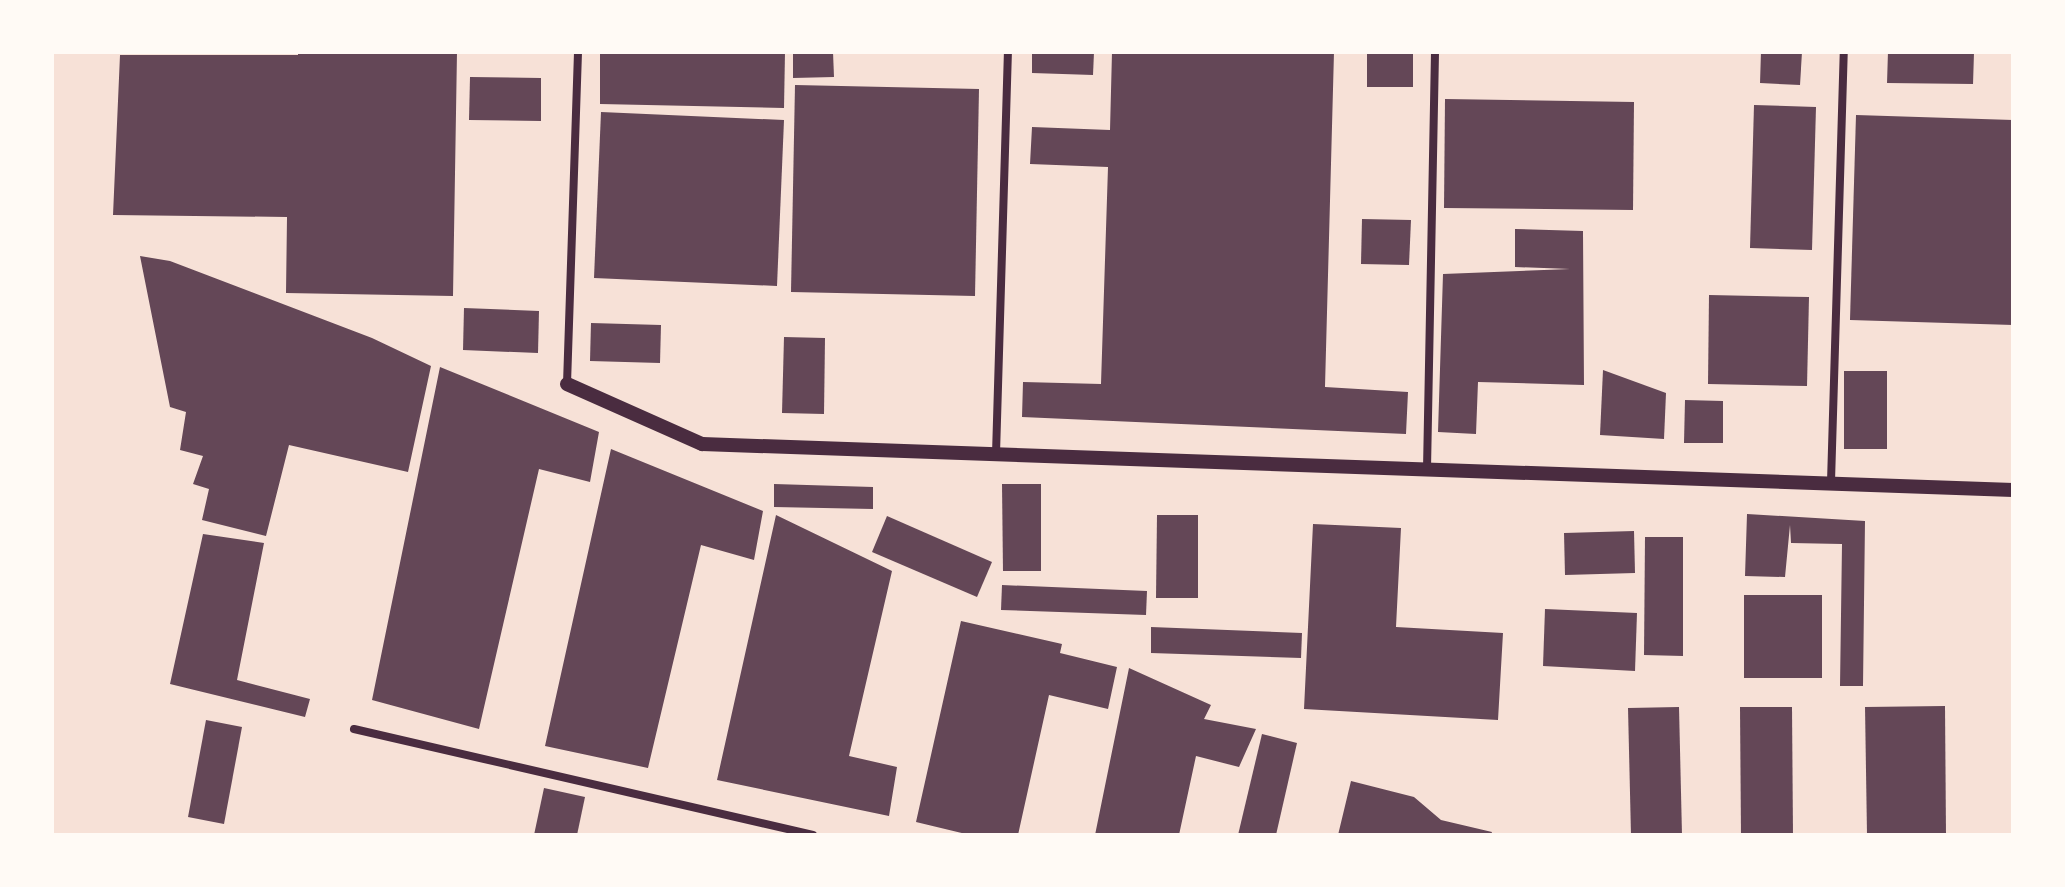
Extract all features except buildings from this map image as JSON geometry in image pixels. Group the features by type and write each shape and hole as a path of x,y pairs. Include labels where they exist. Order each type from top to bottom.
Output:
{"street":[{"path":"578,52 567,384 702,444 2013,490"},
{"path":"996,454 1008,52"},
{"path":"1427,469 1435,52"},
{"path":"1831,482 1844,52"},
{"path":"354,729 813,835"}]}
